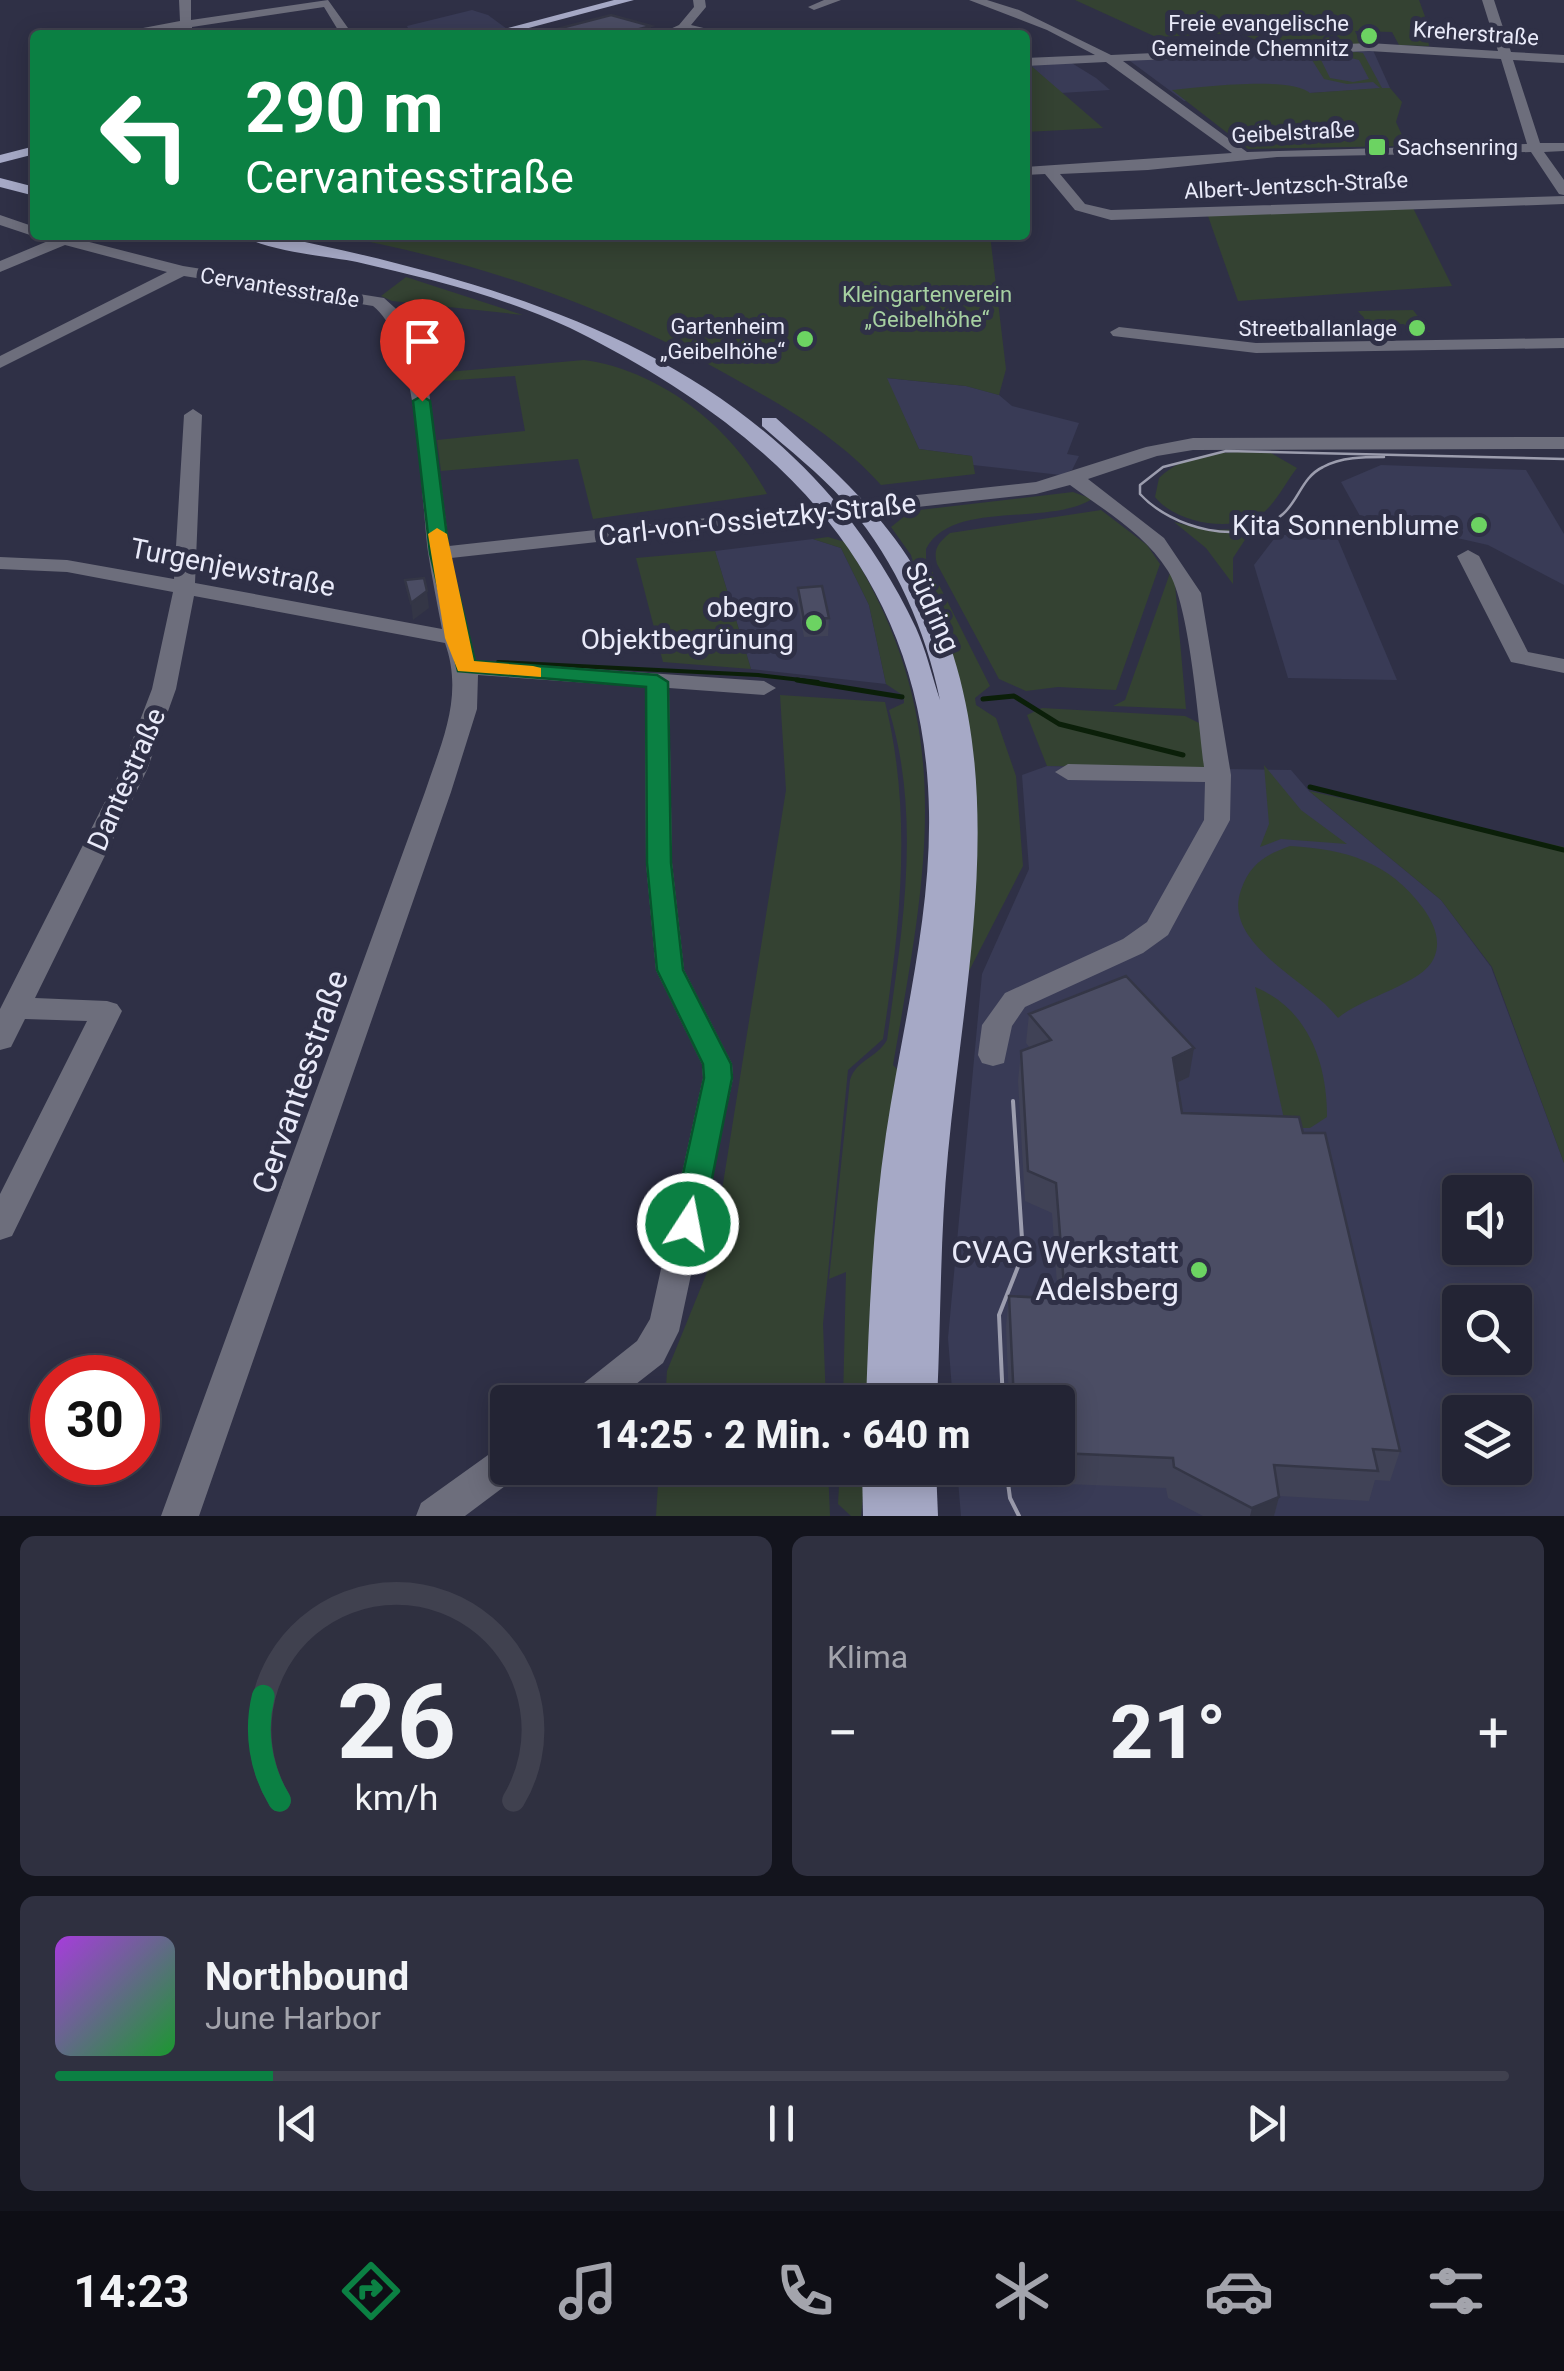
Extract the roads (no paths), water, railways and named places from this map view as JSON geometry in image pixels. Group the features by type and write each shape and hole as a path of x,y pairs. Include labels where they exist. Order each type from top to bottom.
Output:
{"main road":[{"path":"508,30 628,0"},
{"path":"2,165 30,151"},
{"path":"2,165 30,180"},
{"name":"Südring","path":"271,240 476,288 630,349 722,404 893,552 933,628 953,701 968,812 963,901 932,1142 920,1385"},
{"name":"Südring","path":"304,240 479,281 624,335 704,378 772,424 846,509 920,666 941,765 942,853 901,1139 885,1385"},
{"path":"881,1485 882,1516"},
{"path":"918,1485 919,1516"}],"street":[{"path":"185,0 185,29 329,3 344,30"},
{"path":"682,28 700,7 699,0"},
{"path":"814,7 835,0"},
{"path":"975,0 1047,24 1112,58 1244,156"},
{"path":"1494,1 1549,148 1549,166 1564,191"},
{"path":"677,30 695,30"},
{"name":"Kreherstraße","path":"1030,62 1301,48 1564,59"},
{"name":"Geibelstraße","path":"1030,170 1244,156 1549,148"},
{"name":"Albert-Jentzsch-Straße","path":"1049,170 1080,207 1110,215 1564,200"},
{"path":"0,220 30,230"},
{"path":"0,268 49,240"},
{"name":"Cervantesstraße","path":"61,240 182,271 378,302 396,316 419,384 440,553 455,638 465,667 466,709 180,1516"},
{"path":"0,363 182,271"},
{"path":"1119,332 1256,348 1564,344"},
{"name":"Dantestraße","path":"0,1040 152,728 184,590 193,415"},
{"name":"Carl-von-Ossietzky-Straße","path":"440,553 1002,493 1074,479 1148,450 1204,443 1564,443"},
{"path":"993,1054 997,1025 1015,1000 1134,946 1158,928 1217,820 1218,775 1190,593 1183,574 1166,551 1074,479"},
{"path":"1468,556 1519,657 1564,666"},
{"name":"Turgenjewstraße","path":"0,562 44,562 455,638"},
{"path":"465,667 764,688"},
{"path":"609,1385 650,1352 667,1321 718,1078 717,1064 670,970 659,863 657,682"},
{"path":"1068,772 1218,775"},
{"path":"0,1228 107,1011 17,1008"},
{"path":"436,1516 490,1476"}],"waterway":[{"path":"498,662 758,675 818,682"},
{"path":"797,680 902,697"},
{"path":"983,699 1014,696 1059,724 1183,755"},
{"path":"1310,787 1564,850"}],"tram line":[{"path":"1384,457 1345,459 1323,467 1310,477 1283,514 1267,525 1249,530 1208,530 1189,524 1153,506 1140,494 1140,485 1163,467 1226,451 1564,459"},
{"path":"1002,1385 999,1315 1023,1254 1013,1101"},
{"path":"1008,1485 1019,1516"}],"place":[{"name":"Freie evangelische Gemeinde Chemnitz","path":"1369,36"},
{"name":"Sachsenring","path":"1377,147"},
{"name":"Streetballanlage","path":"1417,328"},
{"name":"Gartenheim „Geibelhöhe“","path":"805,339"},
{"name":"Kita Sonnenblume","path":"1479,525"},
{"name":"obegro Objektbegrünung","path":"814,623"},
{"name":"CVAG Werkstatt Adelsberg","path":"1199,1270"}],"park label":[{"name":"Kleingartenverein „Geibelhöhe“","path":"927,306"}]}
